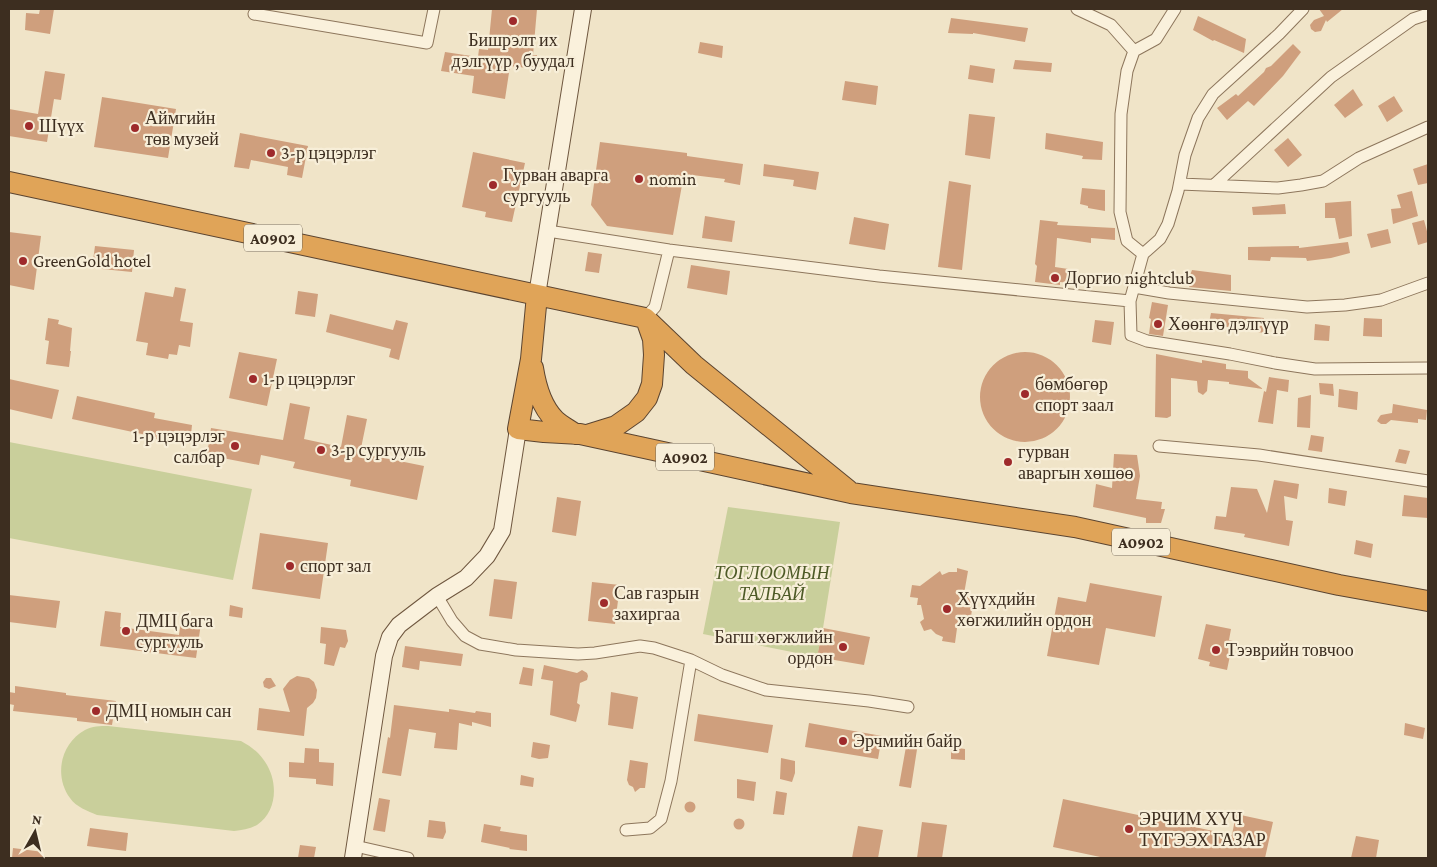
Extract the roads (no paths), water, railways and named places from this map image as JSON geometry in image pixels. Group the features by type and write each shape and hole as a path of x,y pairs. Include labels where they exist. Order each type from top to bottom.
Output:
{"highway":[{"name":"A0902","path":"9,182 645,318"},
{"path":"518,429 531,359 537,295"},
{"path":"531,359 538,392 555,420 580,435 616,426 636,412 647,398 652,384 653,339 645,318"},
{"path":"645,318 694,366 852,493"},
{"name":"A0902","path":"518,429 580,435 852,493 1075,527 1339,585 1428,602"}],"main road":[{"path":"537,295 583,9"},
{"path":"354,852 384,656 390,637 399,625 437,596 466,578 487,556 502,531 518,429"}],"street":[{"path":"254,14 428,43 434,9"},
{"path":"1077,9 1111,25 1134,51"},
{"path":"1143,254 1128,241 1120,212 1121,114 1127,71 1134,51 1156,39 1176,9"},
{"path":"1302,9 1280,34 1213,94 1198,118 1185,155 1180,184 1168,224 1160,240 1143,254 1130,301 1131,335 1147,341 1230,354 1275,364 1315,369 1428,368"},
{"path":"1214,185 1331,77 1412,19 1428,14"},
{"path":"1180,184 1278,188 1301,186 1323,181 1358,158 1428,127"},
{"path":"548,231 669,250 879,276 1130,301"},
{"path":"645,318 655,307 669,250"},
{"path":"1134,287 1189,295 1307,307 1345,306 1381,300 1428,283"},
{"path":"1159,446 1259,455 1428,481"},
{"path":"437,596 452,621 465,636 480,644 516,650 578,654 595,654 640,646 654,648 691,660 722,675 766,690 908,707"},
{"path":"626,830 650,828 661,819 671,782 691,660"},
{"path":"354,852 408,858"}],"place":[{"name":"Бишрэлт их дэлгүүр , буудал","path":"513,21"},
{"name":"Шүүх","path":"29,126"},
{"name":"Аймгийн төв музей","path":"135,128"},
{"name":"3-р цэцэрлэг","path":"271,153"},
{"name":"nomin","path":"639,179"},
{"name":"Гурван аварга сургууль","path":"493,185"},
{"name":"GreenGold hotel","path":"23,261"},
{"name":"Доргио nightclub","path":"1055,278"},
{"name":"Хөөнгө дэлгүүр","path":"1158,324"},
{"name":"1-р цэцэрлэг","path":"253,379"},
{"name":"бөмбөгөр спорт заал","path":"1025,394"},
{"name":"1-р цэцэрлэг салбар","path":"235,446"},
{"name":"3-р сургууль","path":"321,450"},
{"name":"гурван аваргын хөшөө","path":"1008,462"},
{"name":"спорт зал","path":"290,566"},
{"name":"Сав газрын захиргаа","path":"604,603"},
{"name":"Хүүхдийн хөгжилийн ордон","path":"947,609"},
{"name":"ДМЦ бага сургууль","path":"126,631"},
{"name":"Багш хөгжлийн ордон","path":"843,647"},
{"name":"Тээврийн товчоо","path":"1216,650"},
{"name":"ДМЦ номын сан","path":"96,711"},
{"name":"Эрчмийн байр","path":"843,741"},
{"name":"ЭРЧИМ ХҮЧ ТҮГЭЭХ ГАЗАР","path":"1129,829"}],"park label":[{"name":"ТОГЛООМЫН ТАЛБАЙ","path":"772,583"}]}
